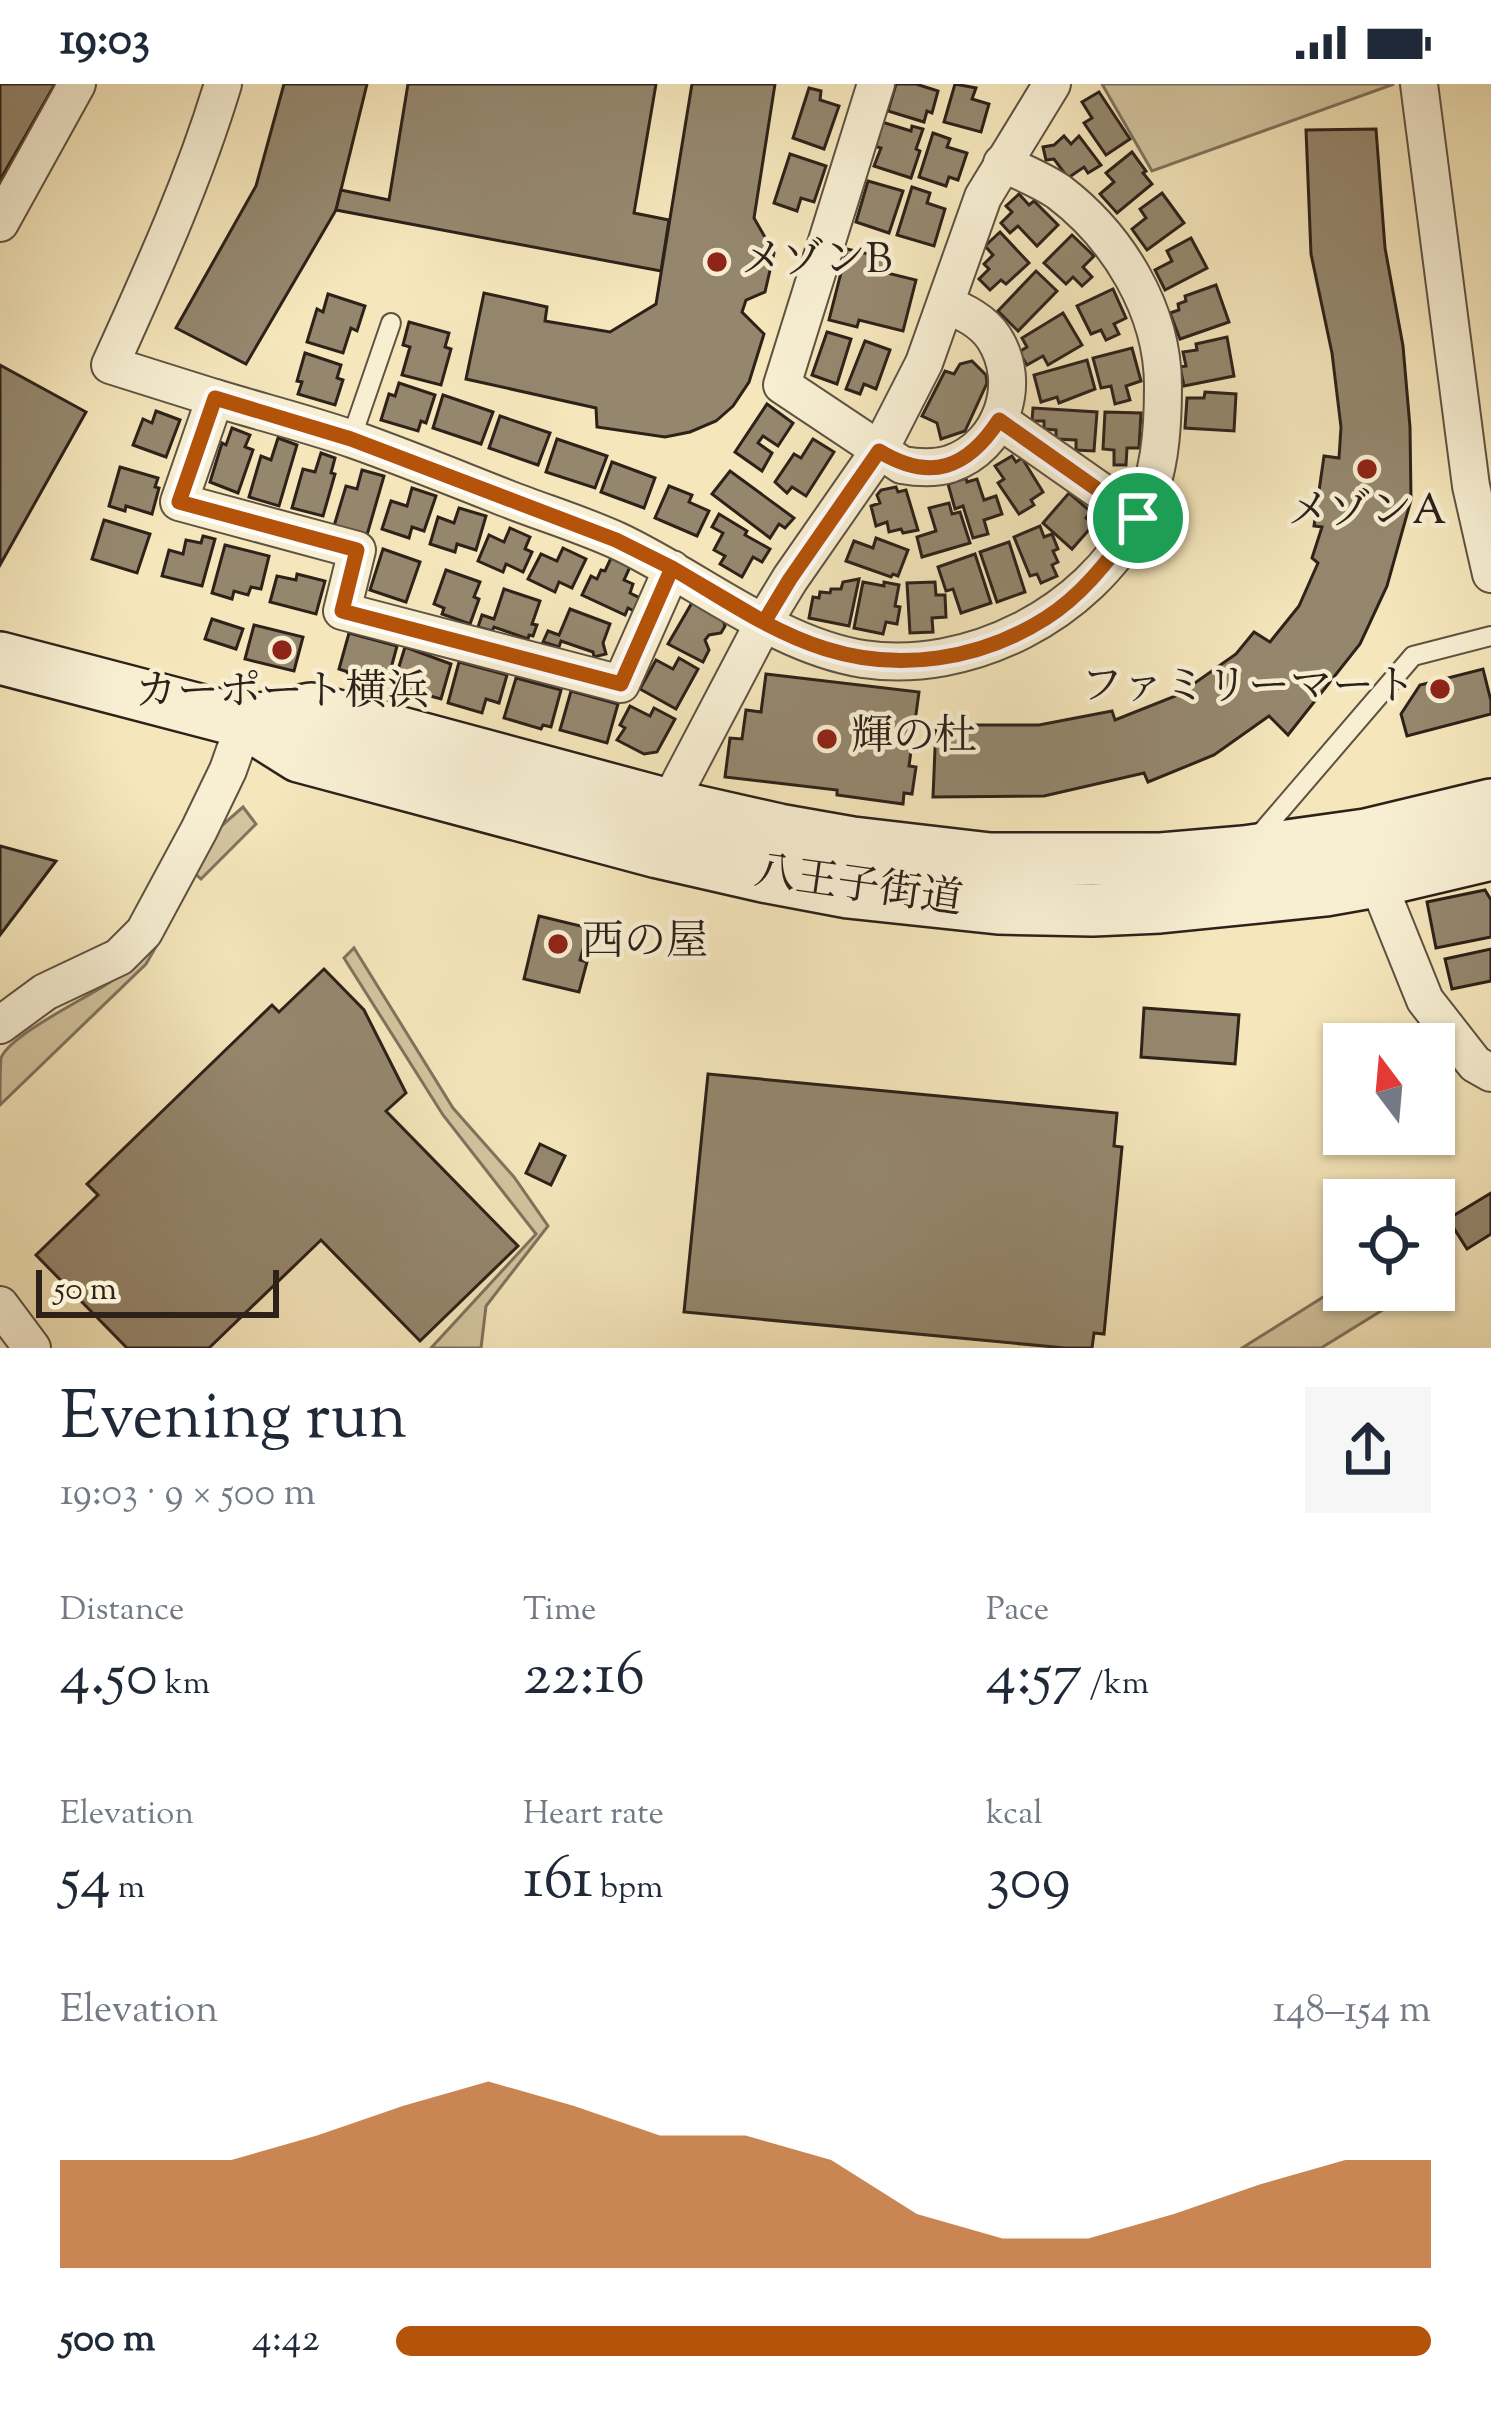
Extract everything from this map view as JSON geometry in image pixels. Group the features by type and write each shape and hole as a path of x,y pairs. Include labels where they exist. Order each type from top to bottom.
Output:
{"street":[{"path":"0,224 77,84"},
{"path":"224,84 177,219 110,365 351,439 616,540 821,648 896,663 943,658 1000,641 1047,618 1114,553 1138,518 1156,472 1163,376 1154,325 1138,283 1085,215 1056,190 1002,163"},
{"path":"876,84 782,385 902,465 926,469 971,454 999,420 1007,402 1008,380 992,335 947,304"},
{"path":"668,805 764,622 879,451 924,363 983,197 1052,84"},
{"path":"1419,84 1491,574"},
{"path":"215,398 179,502 357,550 342,611 621,684 672,568"},
{"path":"999,420 1138,518"},
{"name":"八王子街道","path":"0,658 245,722 299,756 658,852 848,892 998,908 1093,910 1242,900 1371,858 1491,805"},
{"name":"八王子街道","path":"245,722 310,710 779,830 990,859 1161,859 1244,852 1371,858 1491,854"},
{"path":"0,1025 45,992 119,956 144,932 200,830 245,722"},
{"path":"1371,858 1425,1000 1474,1064 1491,1073"},
{"path":"0,1305 32,1348"}],"lane":[{"path":"351,439 391,322"},
{"path":"1244,852 1413,656 1491,636"}],"shaded area":[{"path":"1102,84 1394,84 1152,171"},
{"path":"243,807 256,824 201,879 194,873 219,828"},
{"path":"161,938 146,964 0,1105 1,1058 8,1049 117,977"},
{"path":"354,948 453,1108 514,1177 548,1226 486,1306 481,1348 431,1348 536,1234 443,1115 344,958"},
{"path":"1323,1297 1323,1311 1381,1311 1321,1348 1242,1348"}],"building":[{"path":"0,84 55,84 0,180"},
{"path":"284,84 367,84 336,210 246,364 176,328 256,186"},
{"path":"408,84 656,84 634,213 669,220 661,271 336,210 341,190 389,200"},
{"name":"メゾンB","path":"692,84 775,84 754,218 774,253 765,292 746,300 742,312 764,334 749,382 733,406 716,421 665,437 597,427 596,408 466,379 484,293 547,307 545,321 610,332 656,304"},
{"path":"896,84 938,91 924,122 888,111"},
{"path":"955,84 976,88 972,99 989,104 981,132 944,122"},
{"path":"809,88 821,91 820,100 839,106 824,149 793,138"},
{"path":"1099,92 1130,139 1106,155 1084,123 1092,118 1082,102"},
{"path":"882,122 911,131 912,126 923,129 911,178 874,166 881,148 874,146"},
{"name":"メゾンA","path":"1376,129 1385,248 1403,346 1411,500 1387,586 1360,644 1288,735 1269,716 1214,755 1148,782 1144,773 1044,796 933,797 936,725 1039,725 1112,711 1115,720 1178,695 1236,654 1254,632 1270,642 1299,606 1318,563 1312,558 1322,527 1314,526 1324,456 1339,458 1341,427 1332,353 1311,254 1306,130"},
{"path":"933,133 950,139 947,147 967,153 958,180 949,177 946,186 919,177"},
{"path":"1064,136 1071,144 1079,136 1101,165 1088,173 1084,167 1068,178 1054,159 1046,160 1043,147"},
{"path":"1132,152 1152,184 1117,213 1100,194 1114,182 1106,173"},
{"path":"790,154 826,166 814,202 801,198 797,211 774,203"},
{"path":"868,181 903,191 889,233 856,222"},
{"path":"912,187 930,193 927,203 945,209 934,246 897,235"},
{"path":"1162,193 1184,223 1147,250 1132,229 1146,218 1140,209"},
{"path":"1019,194 1029,205 1034,201 1058,225 1037,246 1018,226 1010,233 1001,223 1012,212 1006,206"},
{"path":"1000,232 1029,263 1006,284 1001,280 990,290 979,279 993,255 985,246"},
{"path":"1072,235 1094,256 1083,267 1092,277 1082,286 1073,277 1066,284 1044,263"},
{"path":"1191,238 1207,268 1165,290 1155,270 1172,261 1167,251"},
{"path":"847,249 890,259 887,273 916,280 903,331 859,320 857,327 829,320"},
{"path":"1036,271 1057,291 1018,331 998,311"},
{"path":"1216,285 1229,322 1180,339 1170,313 1179,310 1185,296"},
{"path":"1113,289 1126,318 1114,324 1119,334 1106,340 1101,330 1091,334 1077,306"},
{"path":"328,294 365,306 343,353 307,342 317,309 323,312"},
{"path":"1063,313 1082,345 1048,365 1043,356 1027,365 1019,352 1027,347 1022,338"},
{"path":"409,322 449,333 445,347 451,349 441,385 402,375 410,347 403,345"},
{"path":"827,332 851,339 837,384 812,375"},
{"path":"1227,337 1234,376 1184,386 1183,352"},
{"path":"865,341 890,350 876,389 864,384 860,394 846,389"},
{"path":"1132,348 1141,381 1126,386 1130,400 1115,404 1111,386 1101,388 1093,358"},
{"path":"305,353 341,365 337,378 343,380 335,405 298,394"},
{"path":"1087,360 1095,389 1059,403 1057,397 1041,402 1034,375"},
{"path":"972,361 986,375 987,383 965,431 941,439 937,423 922,416 945,371 954,374 960,364"},
{"path":"0,365 86,412 0,565"},
{"path":"399,383 435,395 426,423 421,421 418,431 381,420 389,394 395,396"},
{"path":"1205,392 1236,394 1234,431 1185,428 1187,398 1204,398"},
{"path":"443,395 493,412 481,444 433,428"},
{"path":"767,404 793,423 778,446 763,436 758,443 772,453 762,471 735,452"},
{"path":"1033,408 1097,412 1094,451 1076,450 1076,440 1056,439 1056,430 1044,429 1044,421 1032,421"},
{"path":"156,411 180,420 166,457 133,445 143,419 152,423"},
{"path":"1105,412 1141,413 1139,448 1127,448 1126,465 1114,465 1114,450 1103,449"},
{"path":"500,416 550,433 538,465 489,448"},
{"path":"232,428 250,435 245,447 253,450 238,493 210,482 222,443 226,445"},
{"path":"278,438 297,445 279,506 249,497 261,456 271,460"},
{"path":"557,439 607,456 595,488 546,472"},
{"path":"813,439 834,452 806,496 792,487 787,493 775,482 794,454 801,458"},
{"path":"321,453 335,458 323,516 292,508 303,469 315,472"},
{"path":"1012,456 1016,462 1022,458 1043,492 1019,514 998,483 1004,479 995,466"},
{"path":"612,462 655,478 644,508 601,492"},
{"path":"120,467 158,478 152,514 109,506"},
{"path":"362,470 384,476 367,535 334,526 346,486 357,489"},
{"path":"730,471 794,518 785,528 779,524 770,538 712,494"},
{"path":"966,478 967,482 977,479 984,500 996,496 1002,514 984,520 988,534 973,538 963,506 955,509 948,484"},
{"path":"669,486 692,495 689,502 709,511 697,536 655,518"},
{"path":"896,487 898,492 906,490 918,530 889,532 887,522 876,526 871,506 880,503 877,495 881,490"},
{"path":"412,488 436,496 424,531 412,527 409,538 382,529 391,501 407,506"},
{"path":"1069,493 1091,512 1086,518 1094,524 1072,549 1043,523"},
{"path":"949,503 952,514 960,512 970,543 922,557 917,537 936,531 929,508"},
{"path":"459,508 486,516 476,550 457,544 455,552 430,544 438,517 454,523"},
{"path":"719,514 770,549 762,562 753,557 742,577 720,564 725,556 714,550 723,533 712,527"},
{"path":"104,520 150,534 137,573 92,559"},
{"path":"1040,526 1044,537 1052,534 1058,549 1053,551 1058,562 1052,565 1057,576 1041,583 1037,574 1030,576 1014,537"},
{"path":"510,528 530,537 525,549 532,552 523,572 506,564 503,572 478,561 489,535 504,542"},
{"path":"203,536 215,539 202,586 162,576 169,550 183,554 186,540 201,543"},
{"path":"876,538 908,550 898,576 846,561 854,541 873,548"},
{"path":"1009,542 1025,592 997,602 980,552"},
{"path":"225,545 269,556 261,589 251,587 248,595 234,591 232,599 212,593"},
{"path":"563,548 586,559 572,588 559,582 555,592 528,579 541,554 557,561"},
{"path":"383,549 420,562 406,602 370,590"},
{"path":"975,554 991,603 961,613 938,567"},
{"path":"611,558 630,567 624,580 633,584 630,593 640,598 634,611 628,608 625,615 582,595 591,576 597,579"},
{"path":"446,570 480,582 470,624 442,614 444,608 434,604"},
{"path":"297,574 325,581 316,614 270,602 277,576 296,580"},
{"path":"859,579 849,626 809,618 813,597"},
{"path":"863,582 899,585 897,624 886,622 883,634 854,628"},
{"path":"935,582 936,595 945,595 946,617 932,618 933,632 910,633 907,583"},
{"path":"504,589 540,601 532,624 537,625 528,639 494,627 492,631 478,627 482,615 494,619"},
{"path":"693,601 721,615 725,626 705,640 709,650 703,662 668,644"},
{"path":"570,609 610,624 603,643 606,654 594,657 593,652 561,641 559,647 543,642 548,631 559,635"},
{"path":"212,619 243,629 236,649 205,639"},
{"path":"254,625 303,637 294,671 245,659"},
{"path":"349,633 397,646 386,687 347,676 348,672 339,669"},
{"path":"405,647 451,664 441,699 393,686"},
{"path":"679,658 698,669 676,709 640,689 656,660 673,669"},
{"path":"459,662 507,675 499,703 486,699 482,713 448,703"},
{"path":"1483,669 1491,714 1407,736 1401,714 1420,685"},
{"name":"輝の杜","path":"766,674 919,692 909,766 916,767 912,794 904,793 903,804 837,795 837,790 725,777 730,738 742,739 746,710 761,712"},
{"path":"516,678 561,690 551,727 541,729 504,718"},
{"path":"571,691 618,704 607,743 560,730"},
{"path":"630,706 650,716 654,708 675,719 657,752 644,754 617,740"},
{"path":"0,846 56,861 0,935"},
{"path":"1485,890 1491,900 1491,937 1436,948 1427,902"},
{"name":"西の屋","path":"539,916 589,928 580,960 587,962 579,992 524,979"},
{"path":"1491,949 1491,981 1452,989 1445,959"},
{"path":"324,969 364,1010 406,1093 386,1111 518,1246 420,1341 321,1240 209,1348 127,1348 36,1255 98,1195 87,1184 272,1005 279,1012"},
{"path":"1144,1008 1239,1015 1235,1064 1141,1057"},
{"path":"708,1074 1117,1113 1114,1146 1122,1147 1104,1334 1094,1333 1092,1348 1065,1348 684,1312"},
{"path":"540,1144 565,1156 551,1185 526,1173"},
{"path":"1491,1193 1491,1234 1467,1249 1455,1230 1455,1215"}],"place":[{"name":"メゾンB","path":"717,262"},
{"name":"メゾンA","path":"1367,469"},
{"name":"カーポート横浜","path":"282,650"},
{"name":"ファミリーマート","path":"1440,689"},
{"name":"輝の杜","path":"827,739"},
{"name":"西の屋","path":"558,944"}],"route":[{"path":"1138,518 999,420 971,454 949,464 926,469 902,465 879,451 764,622 672,568 616,540 351,439 215,398 179,502 357,550 342,611 621,684 672,568 764,622 821,648 896,663 943,658 1000,641 1047,618 1114,553 1138,518"}]}
